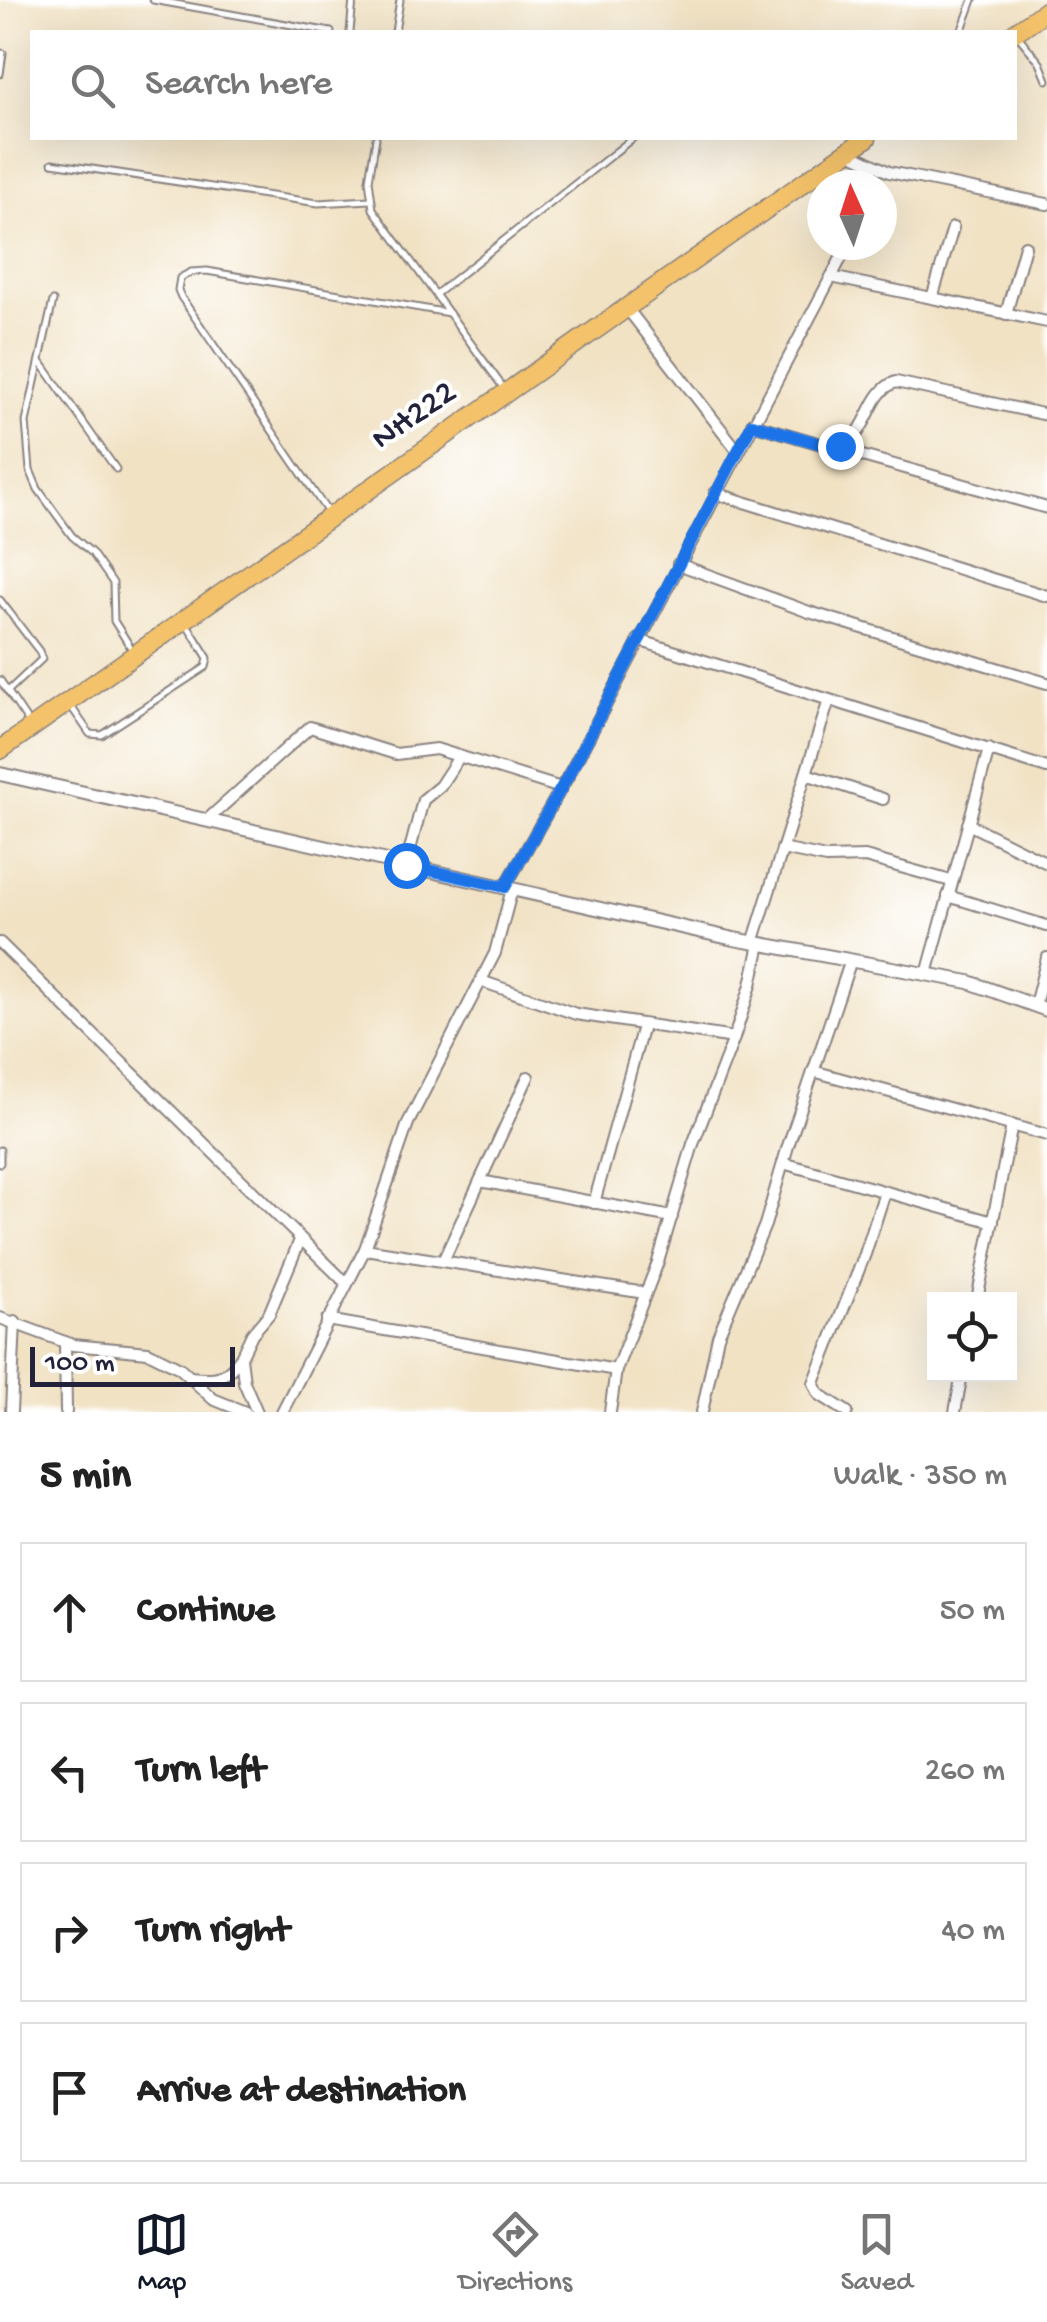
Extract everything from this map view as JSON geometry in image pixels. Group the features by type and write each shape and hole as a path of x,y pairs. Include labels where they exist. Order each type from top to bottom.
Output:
{"main road":[{"path":"1017,31 1047,10"},
{"name":"NH222","path":"0,750 864,140"}],"street":[{"path":"847,152 884,170"},
{"path":"897,174 1047,204"},
{"path":"932,298 953,228"},
{"path":"1006,314 1025,246"},
{"path":"282,1412 364,1249 408,1124 502,938 509,888 840,260"},
{"path":"831,277 1047,322"},
{"path":"626,307 738,451"},
{"path":"833,448 860,433 883,390 896,382 1047,415"},
{"path":"752,424 1047,508"},
{"path":"716,493 1047,596"},
{"path":"678,564 809,612 1047,683"},
{"path":"638,640 1047,768"},
{"path":"610,1412 616,1370 672,1216 693,1144 734,1038 782,849 828,700"},
{"path":"206,820 310,728 396,754 436,749 561,788"},
{"path":"927,974 989,749"},
{"path":"406,865 423,800 440,786 459,757"},
{"path":"0,774 757,943 969,982 1041,1007 1047,958"},
{"path":"806,774 884,799"},
{"path":"968,824 1047,863"},
{"path":"782,849 826,858 865,857 952,881"},
{"path":"948,896 1047,926"},
{"path":"0,944 347,1284"},
{"path":"702,1412 718,1336 766,1225 850,960"},
{"path":"481,981 546,1006 643,1026 734,1038"},
{"path":"594,1202 643,1026"},
{"path":"813,1072 1047,1135"},
{"path":"443,1261 528,1077"},
{"path":"979,1292 1012,1125"},
{"path":"783,1163 993,1222"},
{"path":"480,1182 672,1216"},
{"path":"847,1412 818,1394 814,1383 885,1192"},
{"path":"189,1377 226,1376 269,1314 300,1240"},
{"path":"364,1249 645,1293"},
{"path":"0,1318 87,1348 140,1349 174,1364 213,1398 245,1412"},
{"path":"328,1320 616,1370"},
{"path":"11,1412 15,1322"},
{"path":"65,1342 66,1412"},
{"path":"240,1357 244,1382 257,1412"},
{"path":"955,1412 961,1382"}],"lane":[{"path":"154,0 320,30"},
{"path":"350,30 353,0"},
{"path":"395,30 400,0"},
{"path":"962,30 972,0"},
{"path":"1017,34 1040,63 1047,80"},
{"path":"0,74 3,53"},
{"path":"376,140 370,200 506,392"},
{"path":"436,294 630,140"},
{"path":"52,163 318,204 370,200"},
{"path":"331,516 181,297 180,278 191,272 207,271 449,313"},
{"path":"53,301 26,422 30,470 72,536 92,553 112,584 114,621 136,654"},
{"path":"40,360 116,469"},
{"path":"0,600 40,651 42,659 8,692"},
{"path":"68,702 90,734 102,735 206,668 208,658 184,620"},
{"path":"0,680 32,728"},
{"path":"0,1150 0,1163"}],"route":[{"path":"406,865 505,887 572,769 752,424 833,448 840,446"}]}
